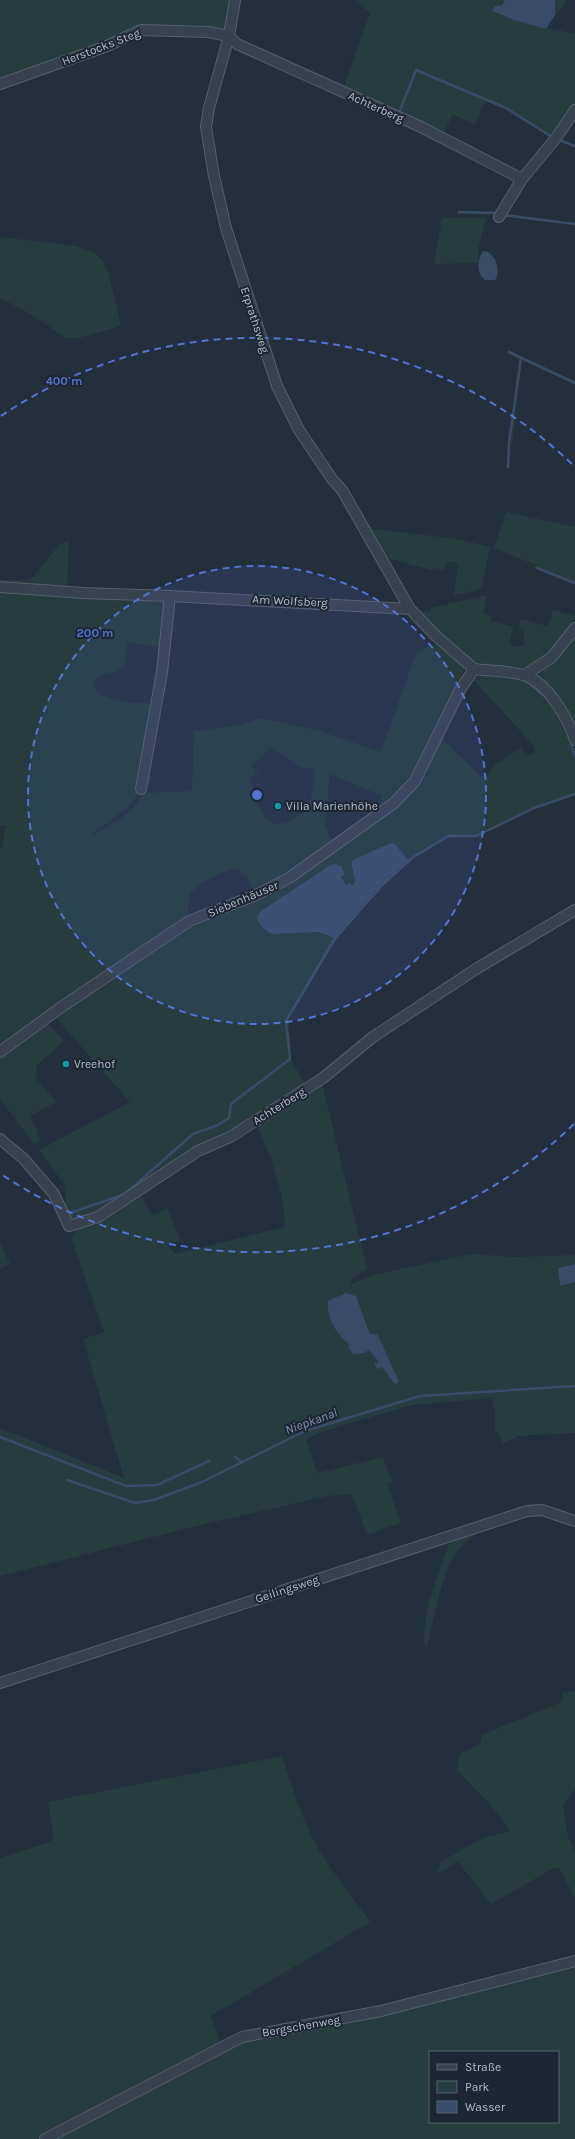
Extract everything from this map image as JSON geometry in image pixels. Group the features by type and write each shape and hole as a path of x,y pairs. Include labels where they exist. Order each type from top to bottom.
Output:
{"street":[{"name":"Erprathsweg","path":"235,0 229,36 209,108 206,127 226,228 277,386 299,430 342,490 410,609 436,636 474,669"},
{"name":"Herstocks Steg","path":"0,84 107,46 141,30 208,32 229,36"},
{"name":"Achterberg","path":"229,36 237,44 421,127 522,179"},
{"path":"499,217 522,179 556,138 575,110"},
{"name":"Am Wolfsberg","path":"0,587 83,593 170,596 410,609"},
{"path":"141,788 162,672 170,596"},
{"path":"525,675 552,657 575,628"},
{"path":"474,669 525,675 539,684 563,712 575,740"},
{"name":"Siebenhäuser","path":"0,1052 60,1008 189,921 256,896 289,878 394,803 415,781 460,690 474,669"},
{"name":"Achterberg","path":"0,1139 24,1159 54,1194 69,1226 98,1217 198,1151 230,1137 323,1078 379,1033 476,969 575,910"},
{"name":"Geilingsweg","path":"0,1683 527,1511 542,1510 575,1521"},
{"name":"Bergschenweg","path":"45,2139 242,2037 381,2011 575,1960"}],"green space":[{"path":"0,0 233,0 227,34 142,28 99,47 0,80"},
{"path":"354,0 505,0 499,7 514,20 575,34 575,104 553,137 506,108 486,100 475,125 453,114 443,134 343,89 370,13"},
{"path":"555,0 567,0 553,19 555,15"},
{"path":"458,211 499,213 498,215 458,214"},
{"path":"502,214 575,223 575,225 501,216"},
{"path":"442,218 486,218 479,246 478,263 434,264"},
{"path":"0,237 76,246 94,253 102,260 108,271 121,326 79,338 66,338 31,314 0,298"},
{"path":"508,351 575,381 575,385 522,360 509,469 506,468 519,359 507,353"},
{"path":"506,512 575,527 575,585 534,568 536,565 494,548"},
{"path":"366,528 458,539 490,547 482,585 477,590 454,595 458,563 446,561 444,570 436,568 432,570 382,557"},
{"path":"69,541 67,589 0,583 0,580 27,580 32,578 60,544"},
{"path":"0,588 168,597 162,648 127,642 126,658 123,667 118,671 97,677 94,682 94,685 98,691 111,699 154,704 137,796 126,809 93,833 94,835 115,822 134,807 142,793 192,791 194,731 240,725 261,718 317,730 381,752 413,661 418,651 438,642 465,665 450,705 428,749 401,788 377,810 382,796 330,774 325,825 332,842 288,874 253,893 247,876 242,875 237,869 224,872 203,882 193,890 190,895 188,908 190,917 179,920 166,932 0,1048 0,849 2,848 6,825 0,825","holes":["271,747 301,767 315,770 310,806 293,819 283,823 274,823 262,813 258,804 249,778 259,774 251,766"]},
{"path":"487,595 483,613 491,616 491,621 514,627 510,641 515,647 524,646 524,630 519,628 521,619 548,626 553,610 575,616 575,618 562,640 542,661 518,671 476,666 419,615 420,610 431,612 431,608"},
{"path":"575,636 575,732 536,677 559,657"},
{"path":"486,676 526,679 546,696 566,724 575,754 575,795 534,809 477,837 448,838 413,858 365,905 336,940 288,1020 292,1062 307,1086 92,1218 69,1222 62,1204 66,1202 64,1184 39,1150 130,1102 56,1018 183,928 256,898 385,813 414,790 428,773 426,762 440,737 485,780 495,765 522,747 526,756 535,753 533,745 472,678","holes":["408,860 381,884 334,938 318,932 268,932 341,866 341,877 346,885 350,883 353,886 355,880 351,866"]},
{"path":"48,1024 64,1041 37,1065 35,1077 56,1102 30,1116 38,1133 37,1135 41,1139 35,1145 0,1099 0,1058"},
{"path":"322,1083 367,1269 353,1278 350,1285 373,1275 471,1254 515,1257 575,1255 575,1264 558,1268 560,1286 575,1282 575,1433 516,1436 516,1438 503,1443 495,1429 495,1410 492,1398 412,1405 324,1431 306,1439 317,1473 383,1457 392,1482 387,1484 401,1523 367,1535 352,1494 327,1496 205,1524 0,1576 0,1428 124,1478 83,1339 104,1332 71,1237 75,1234 73,1228 141,1191 151,1215 168,1209 181,1241 167,1244 175,1254 285,1227 280,1187 257,1124","holes":["356,1296 370,1334 395,1383 369,1350 348,1347"]},
{"path":"1,1245 10,1264 0,1269 0,1246"},
{"path":"485,1528 467,1541 452,1559 447,1570 435,1612 426,1650 424,1638 427,1610 436,1579 451,1539"},
{"path":"575,1691 575,1788 563,1805 568,1837 575,1851 575,1898 559,1868 554,1868 491,1904 458,1862 437,1874 441,1862 468,1846 489,1836 511,1831 488,1802 457,1770 460,1754 480,1744 482,1735 561,1702 563,1692"},
{"path":"282,1756 301,1813 315,1843 329,1866 370,1922 211,2016 221,2044 37,2139 0,2139 0,1858 50,1842 54,1837 48,1802"},
{"path":"575,1964 575,2139 51,2139 243,2040"}],"water":[{"path":"505,0 555,0 555,15 546,29 514,20 492,11 495,6 502,5"},
{"path":"483,251 491,255 496,262 497,276 495,280 485,280 480,274 478,266"},
{"path":"391,843 395,844 408,860 381,884 334,938 318,932 273,934 265,930 259,922 257,917 261,911 331,865 335,864 341,866 345,874 341,877 346,885 350,883 353,886 355,880 351,863 355,859"},
{"path":"575,1264 575,1282 560,1286 558,1268"},
{"path":"346,1293 356,1296 370,1334 378,1335 399,1382 395,1384 382,1367 377,1369 374,1364 379,1362 369,1350 364,1353 353,1354 348,1347 349,1344 344,1340 333,1325 330,1319 328,1301"}],"waterway":[{"path":"399,113 416,70 506,108 552,137"},
{"path":"559,140 575,146"},
{"path":"459,212 498,213"},
{"path":"503,215 575,224"},
{"path":"509,352 575,383"},
{"path":"508,467 509,442 521,358"},
{"path":"537,568 575,583"},
{"path":"529,683 542,694"},
{"path":"570,740 575,756"},
{"path":"67,1214 125,1194 193,1134 218,1125 229,1118 231,1104 290,1059 286,1021 334,940 382,885 412,858 448,836 476,836 534,808 575,794"},
{"name":"Niepkanal","path":"67,1480 135,1503 154,1500 202,1482 305,1431 420,1396 575,1386"},
{"path":"0,1437 126,1486 157,1485 209,1461"},
{"name":"Niepkanal","path":"235,1457 242,1462"}],"place":[{"name":"Villa Marienhöhe","path":"278,806"},
{"name":"Vreehof","path":"66,1064"}]}
